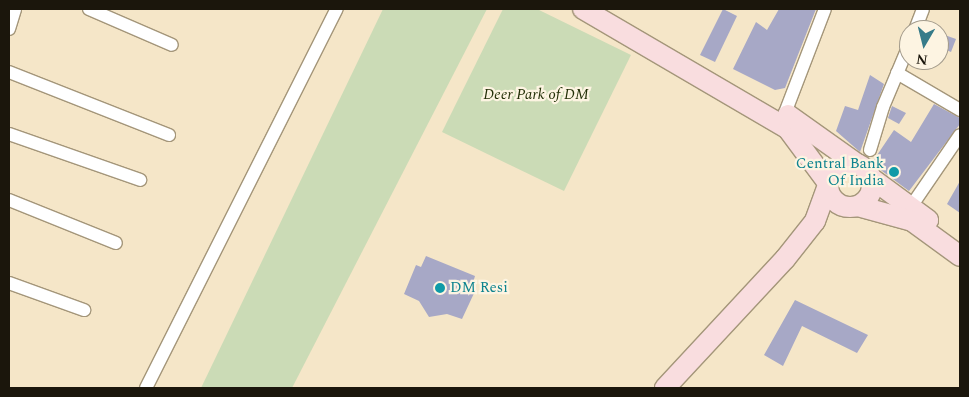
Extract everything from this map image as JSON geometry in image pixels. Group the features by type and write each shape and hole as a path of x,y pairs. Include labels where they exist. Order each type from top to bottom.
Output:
{"main road":[{"path":"584,9 788,129 828,185 834,200 912,221 960,256"},
{"path":"607,9 864,157 871,178 870,195 853,206 815,221"},
{"path":"665,388 815,221 828,185 837,168 864,157"},
{"path":"871,178 960,244"}],"street":[{"path":"9,29 15,9"},
{"path":"89,9 172,44"},
{"path":"146,388 337,9"},
{"path":"785,113 825,9"},
{"path":"864,157 899,68"},
{"path":"9,72 169,135"},
{"path":"897,73 960,110"},
{"path":"9,134 140,180"},
{"path":"910,208 960,135"},
{"path":"9,200 116,243"},
{"path":"9,283 84,310"}],"green space":[{"path":"383,9 487,9 292,388 201,388"},
{"name":"Deer Park of DM","path":"503,9 537,9 631,55 564,191 442,132"}],"building":[{"path":"723,9 737,16 715,62 700,55"},
{"path":"779,9 816,9 785,88 775,90 733,69 756,22 767,30"},
{"path":"949,37 956,39 951,52 949,51"},
{"path":"870,75 884,84 860,152 836,131 845,106 858,110"},
{"path":"934,104 960,118 960,124 909,191 878,168 869,167 894,130 911,142"},
{"path":"892,106 906,113 899,124 888,118"},
{"path":"960,181 960,213 947,204"},
{"name":"DM Resi","path":"426,256 475,276 472,286 476,289 462,319 447,314 429,317 419,301 404,294 416,265 421,267"},
{"path":"795,300 868,335 857,353 802,326 783,366 764,355"}],"place":[{"name":"Central Bank Of India","path":"894,172"},
{"name":"DM Resi","path":"440,288"}]}
